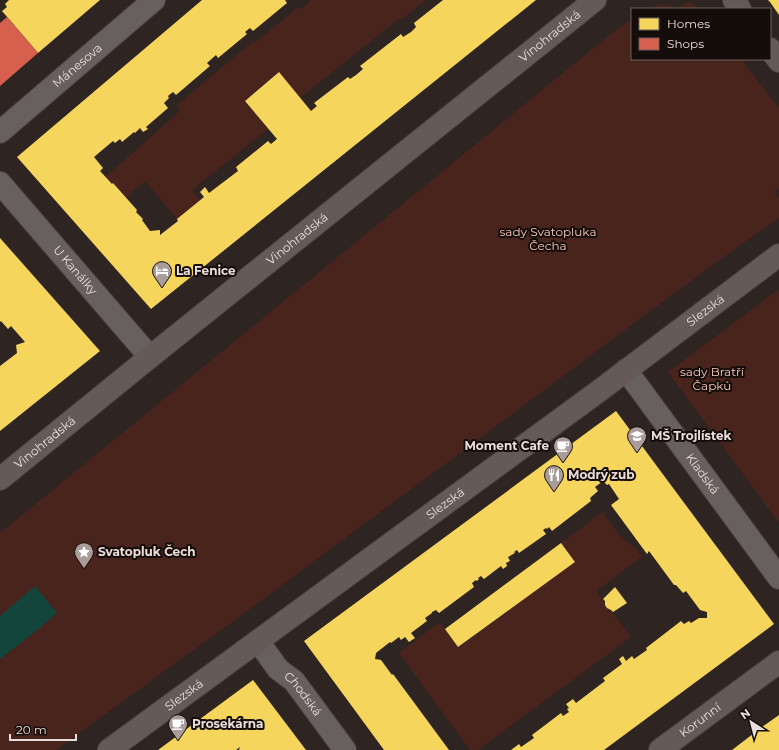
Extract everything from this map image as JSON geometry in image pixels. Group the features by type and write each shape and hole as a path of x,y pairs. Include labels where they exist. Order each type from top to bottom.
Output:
{"street":[{"name":"Mánesova","path":"0,132 154,0"},
{"name":"Vinohradská","path":"0,479 595,0"},
{"path":"771,50 779,61"},
{"name":"U Kanálky","path":"0,183 150,357"},
{"name":"Slezská","path":"109,750 626,370 779,255"},
{"name":"Kladská","path":"626,370 779,578"},
{"name":"Chodská","path":"258,640 278,669 294,681 345,750"},
{"name":"Korunní","path":"660,750 779,662"}],"green space":[{"path":"311,0 426,0 401,20 400,18 300,98 279,72 245,100 268,129 192,190 200,200 177,219 145,181 126,197 105,177 180,111 176,106 253,41 255,43 298,7 301,9"},
{"path":"689,1 698,8 678,8"},
{"path":"662,4 678,8 650,8"},
{"name":"sady Svatopluka Čecha","path":"631,20 631,60 742,60 779,108 779,188 774,192 779,198 779,218 722,258 250,609 56,750 0,750 0,659 11,650 35,587 0,616 0,533 613,32"},
{"name":"sady Bratří Čapků","path":"779,289 779,523 668,372"},
{"path":"602,512 621,537 636,549 642,557 596,591 605,605 631,637 478,750 470,750 399,653 440,622 459,647 575,562 561,543"}],"water":[{"path":"35,586 57,613 0,659 0,616"}],"building: Homes":[{"path":"9,0 100,0 38,53 2,11 7,7 5,4"},
{"path":"202,0 285,0 287,3 253,31 250,28 245,32 247,34 218,58 216,55 207,63 210,66 176,95 173,92 168,96 169,98 164,103 168,108 146,127 148,129 143,132 140,128 122,142 120,139 115,143 113,141 94,157 103,168 100,171 137,210 136,212 143,219 142,220 150,231 160,230 160,235 204,197 200,192 205,187 209,193 238,171 236,167 268,141 271,144 277,139 245,101 279,72 311,111 317,106 314,103 348,77 350,79 356,75 363,69 360,66 401,34 403,37 411,32 416,27 414,23 443,0 536,0 151,309 17,157"},
{"path":"768,0 779,0 779,15 770,2"},
{"path":"0,238 100,351 0,431 0,366 17,353 16,345 25,342 11,326 8,329 1,321 0,322"},
{"path":"616,411 774,624 604,750 511,750 519,744 521,747 534,738 532,735 561,713 563,716 569,712 567,709 569,708 566,704 573,699 576,703 605,681 603,678 622,664 619,659 623,656 626,661 632,656 634,659 681,621 684,624 689,621 691,623 699,618 707,618 707,612 700,610 686,591 683,593 676,585 674,585 649,551 647,554 611,505 619,499 609,484 607,485 603,481 595,487 598,491 590,498 591,501 552,531 549,527 543,530 546,534 519,553 517,550 514,552 515,553 508,557 510,561 506,563 507,566 503,569 501,566 484,579 481,576 477,581 476,580 472,583 474,587 439,613 436,610 432,612 425,618 427,621 411,633 415,638 409,642 405,637 401,640 399,637 376,653 375,659 381,660 392,675 393,674 449,750 384,750 304,641"},
{"path":"561,543 575,562 458,647 445,629"},
{"path":"615,587 627,603 613,612 607,608 603,599"},
{"path":"253,680 306,750 239,750 240,747 236,750 158,750"},
{"path":"779,715 779,750 732,750 762,727"}],"building: Shops":[{"path":"7,17 38,53 0,86 0,23"}],"tram line":[{"path":"0,472 581,0"},
{"path":"0,487 175,344 603,0"},
{"path":"652,750 779,656"},
{"path":"669,750 779,669"}],"place":[{"name":"La Fenice","path":"162,288"},
{"name":"MŠ Trojlístek","path":"637,453"},
{"name":"Moment Cafe","path":"563,463"},
{"name":"Modrý zub","path":"554,492"},
{"name":"Svatopluk Čech","path":"84,569"},
{"name":"Prosekárna","path":"178,741"}]}
